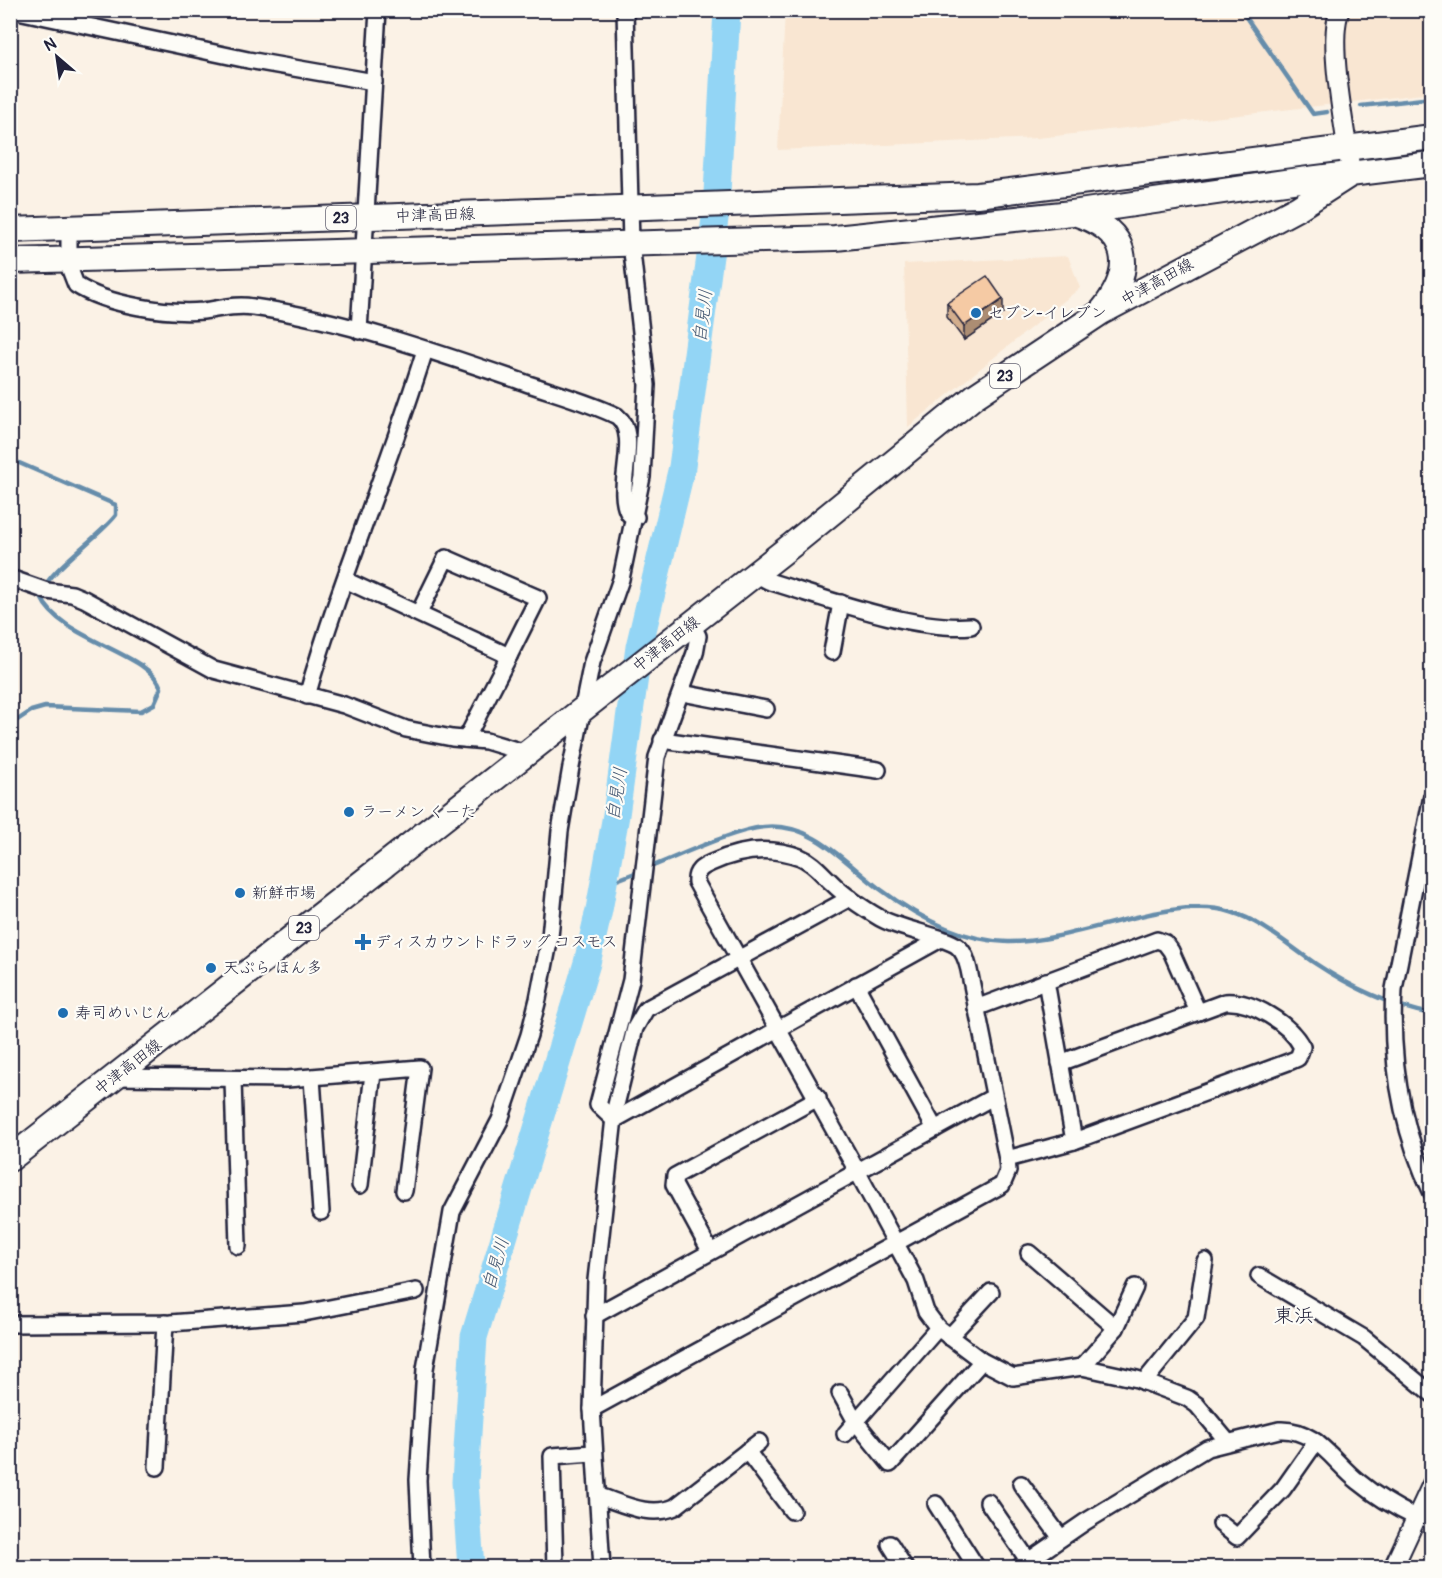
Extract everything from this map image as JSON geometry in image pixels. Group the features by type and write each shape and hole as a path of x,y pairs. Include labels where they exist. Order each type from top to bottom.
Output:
{"main road":[{"name":"中津高田線","path":"10,231 978,195 1431,136"},
{"name":"中津高田線","path":"10,261 835,238 1071,213 1292,181 1431,164"},
{"path":"1134,176 1186,177 1276,169 1292,181 1299,190 1298,208"},
{"name":"中津高田線","path":"10,1159 755,574 975,396 1100,313 1298,208 1351,174"},
{"path":"1071,213 1106,226 1119,244 1124,266 1116,294 1100,313"}],"street":[{"path":"13,10 248,60 374,82"},
{"path":"359,331 366,250 378,10"},
{"path":"422,1568 418,1480 420,1426 432,1321 446,1243 458,1197 500,1120 536,1008 550,937 563,809 591,703 592,662 621,579 636,517 646,434 646,385 631,243 626,10"},
{"path":"1340,10 1336,19 1336,50 1351,174"},
{"path":"69,228 69,259 76,285 104,298 182,311 205,310 228,305 254,307 359,331 425,350 617,416 622,420 627,437 624,501 629,514 636,517"},
{"path":"308,696 345,580 399,434 425,350"},
{"path":"419,613 446,558 538,598 466,740"},
{"path":"755,574 768,581 841,603 931,626 950,628 971,626"},
{"path":"10,578 47,591 72,594 84,599 202,665 344,705 406,729 466,740 486,741 526,753"},
{"path":"345,580 509,656"},
{"path":"832,652 841,603"},
{"path":"614,1120 598,1105 631,980 654,776 662,740 682,693 698,636 691,624"},
{"path":"682,693 766,709"},
{"path":"662,740 878,770"},
{"path":"1431,796 1428,832 1394,989 1392,1022 1394,1061 1406,1130 1431,1193"},
{"path":"592,1409 896,1243 1002,1185 1008,1172 966,958 957,945 893,924 850,898 800,857 772,852 743,851 703,867 696,874 696,882 780,1028 896,1243 916,1281 926,1312 944,1333 982,1361 1013,1377 1082,1367 1144,1382 1187,1398 1197,1405 1227,1441"},
{"path":"602,1568 599,1496 593,1453 594,1316 605,1181 614,1120 639,1017 646,1009 850,898"},
{"path":"614,1120 939,939"},
{"path":"976,1008 1157,940 1165,943 1171,951 1198,1012"},
{"path":"1046,981 1074,1141"},
{"path":"856,985 935,1129"},
{"path":"1007,1160 1074,1141 1291,1061 1302,1054 1300,1042 1287,1030 1244,1003 1225,1002 1060,1063"},
{"path":"115,1077 233,1080 312,1078 420,1068 404,1191"},
{"path":"360,1185 373,1073"},
{"path":"312,1078 321,1212"},
{"path":"233,1080 238,1246"},
{"path":"594,1316 993,1097"},
{"path":"710,1251 675,1185 675,1176 818,1098"},
{"path":"1029,1253 1116,1328"},
{"path":"1144,1382 1196,1318 1205,1262"},
{"path":"1259,1276 1364,1338 1431,1394"},
{"path":"1082,1367 1116,1328 1135,1287"},
{"path":"10,1324 165,1323 304,1313 416,1291"},
{"path":"845,1434 944,1333 990,1292"},
{"path":"157,1467 165,1323"},
{"path":"840,1393 856,1422 890,1464 982,1361"},
{"path":"988,1502 1023,1564 1060,1538 1192,1456 1227,1441 1288,1429 1307,1435 1358,1482 1415,1517"},
{"path":"1221,1524 1237,1537 1283,1489 1316,1442"},
{"path":"599,1496 642,1510 666,1510 675,1507 753,1447 792,1511"},
{"path":"555,1568 552,1456 593,1453"},
{"path":"1021,1484 1060,1538"},
{"path":"1393,1568 1431,1484"},
{"path":"936,1504 977,1568"},
{"path":"891,1544 906,1568"}],"shaded area":[{"path":"785,11 1431,11 1431,93 1038,138 778,150"},
{"path":"1068,256 1080,288 908,427 904,264"}],"building":[{"path":"987,276 1003,299 964,326 947,303"}],"waterway":[{"name":"自見川","path":"471,1568 465,1482 474,1337 587,963 599,910 616,815 639,647 682,467 716,211 727,10"},
{"path":"1241,10 1313,114 1327,112"},
{"path":"1361,106 1432,98"},
{"path":"10,459 116,505 116,515 61,567 44,588 41,597 51,612 66,624 140,665 153,676 161,688 154,704 141,711 45,707 31,711 10,725"},
{"path":"648,868 737,833 764,827 782,827 813,837 827,846 880,889 909,909 940,925 974,937 1008,942 1034,940 1152,913 1180,909 1207,908 1231,912 1254,921 1329,972 1357,988 1402,1006 1432,1014"},
{"path":"604,885 640,871"}],"place":[{"name":"セブン-イレブン","path":"976,313"},
{"name":"ラーメン くーた","path":"349,812"},
{"name":"新鮮市場","path":"240,893"},
{"name":"ディスカウントドラッグ コスモス","path":"363,942"},
{"name":"天ぷら ほん多","path":"211,968"},
{"name":"寿司めいじん","path":"63,1013"}],"district":[{"name":"東浜","path":"1294,1315"}]}
